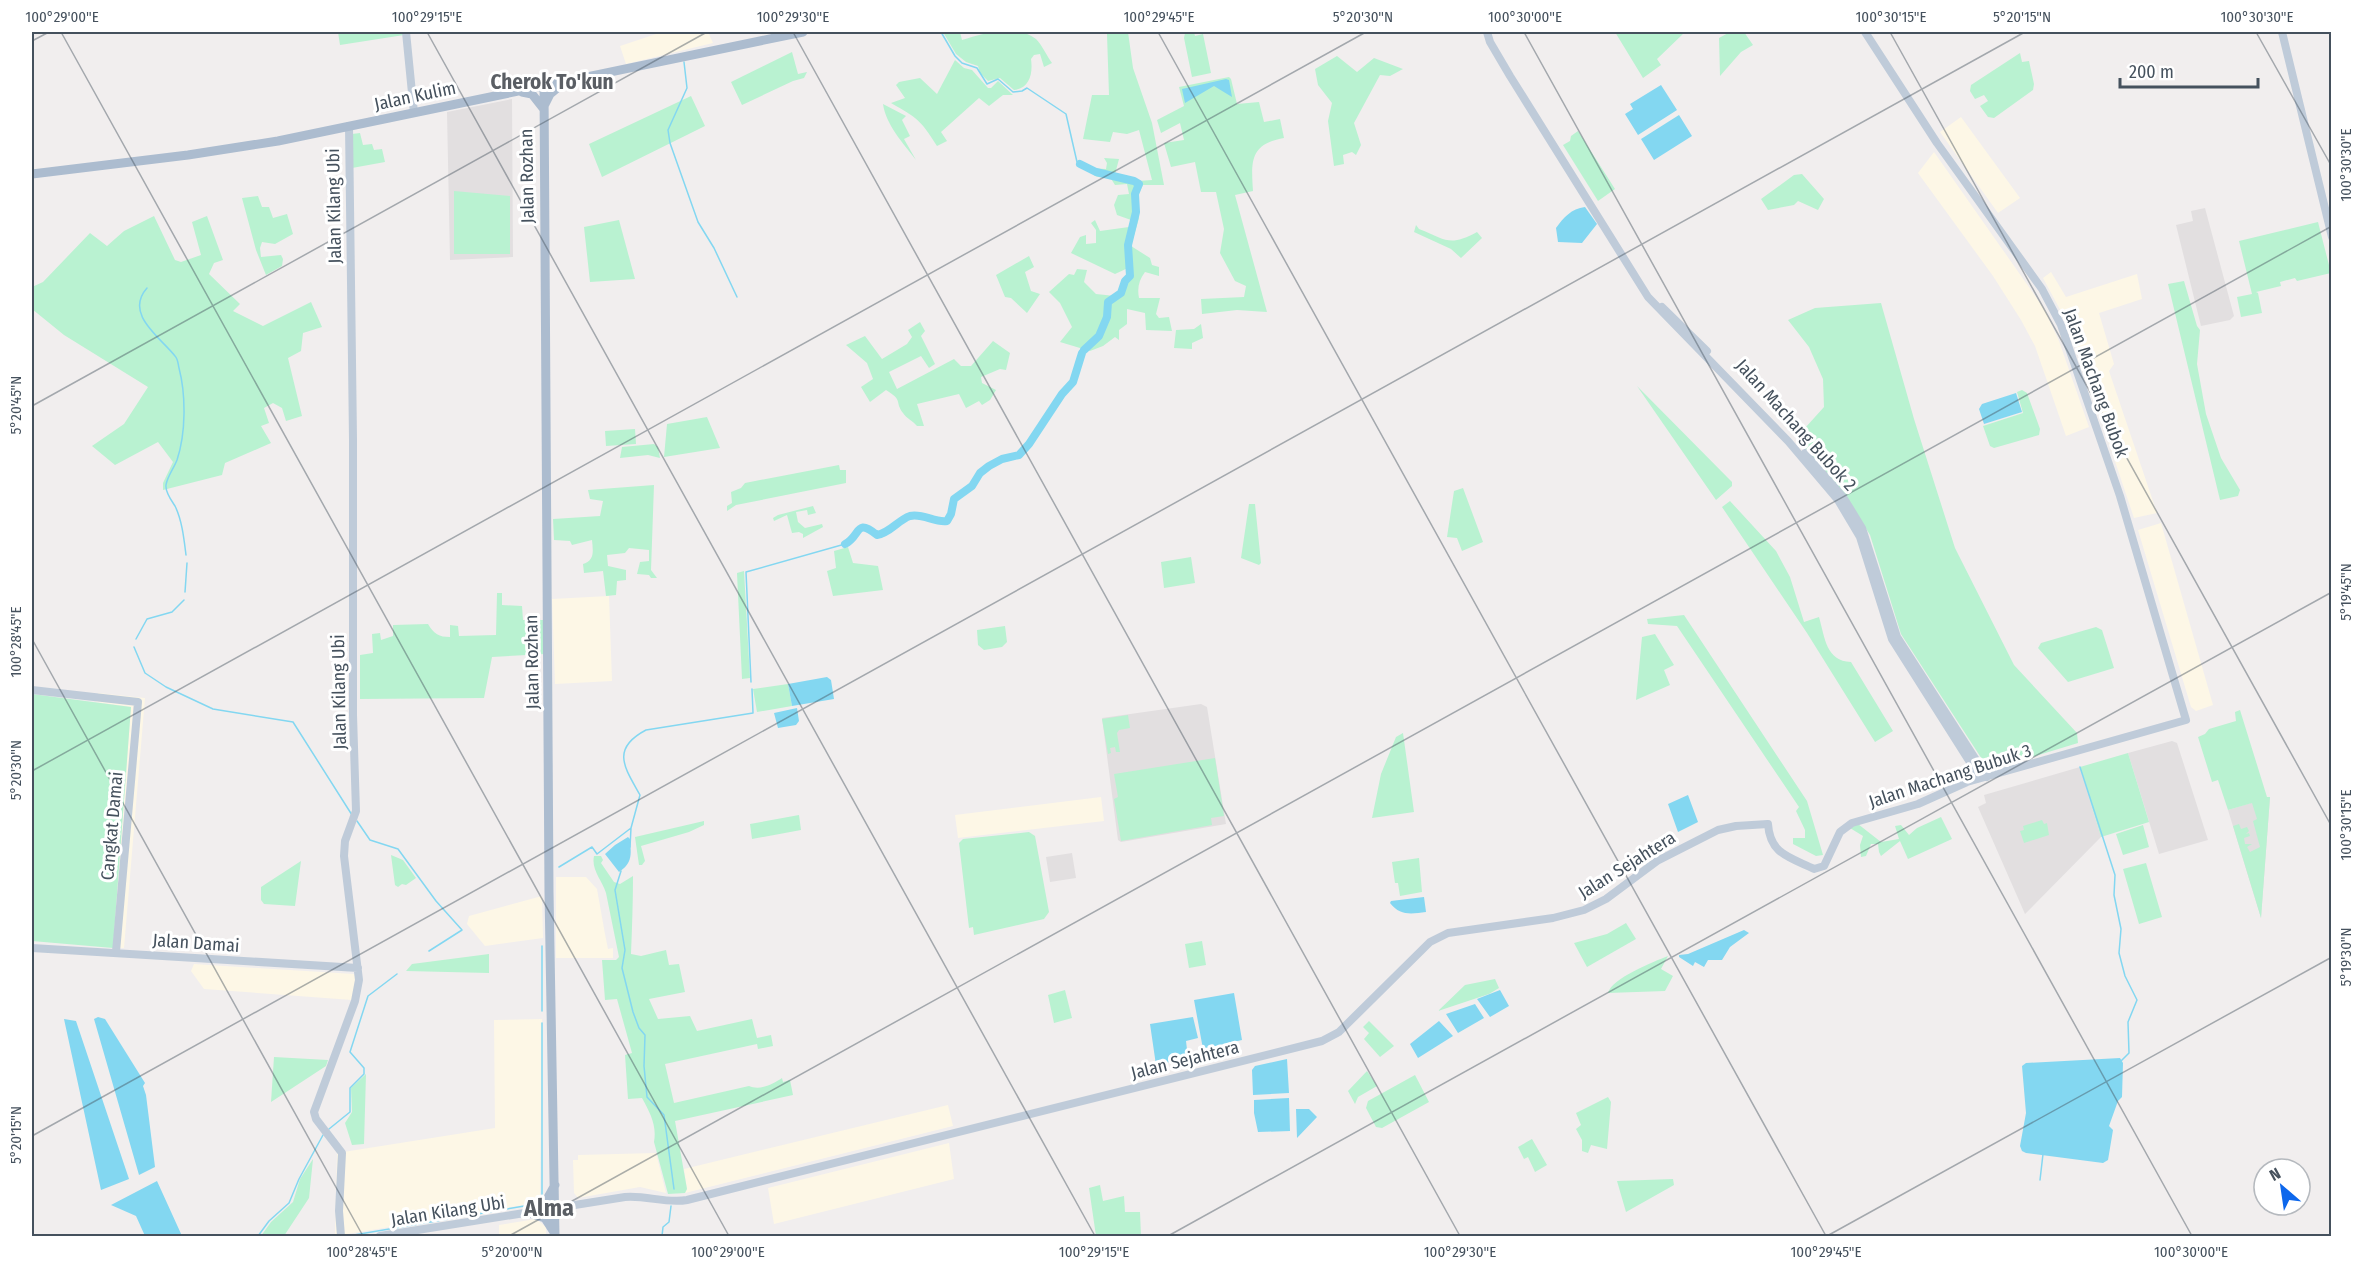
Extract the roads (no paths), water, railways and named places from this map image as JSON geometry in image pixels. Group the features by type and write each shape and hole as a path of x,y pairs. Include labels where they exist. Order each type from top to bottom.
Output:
{"main road":[{"path":"406,32 414,113"},
{"name":"Jalan Kulim","path":"32,174 242,148 803,32"},
{"name":"Jalan Machang Bubok 2","path":"1487,32 1490,42 1510,76 1648,297 1655,305 1665,308 1792,438 1843,497 1865,535 1897,637 1983,778"},
{"name":"Jalan Machang Bubok","path":"1865,32 1937,143 2042,289 2061,325 2120,496 2186,720"},
{"path":"2282,32 2331,237"},
{"path":"520,92 532,94 543,108 550,94 565,82"},
{"name":"Jalan Rozhan","path":"544,87 547,589 550,692 549,892 555,1235"},
{"name":"Jalan Kilang Ubi","path":"341,1236 339,1211 342,1153 314,1116 314,1108 355,1001 359,980 344,848 356,811 353,715 353,439 349,126"},
{"name":"Cangkat Damai","path":"32,690 138,702 116,952"},
{"name":"Jalan Machang Bubuk 3","path":"1768,824 1770,840 1776,849 1800,863 1819,869 1826,864 1837,837 1848,824 1918,804 1957,786 1983,778 2186,720"},
{"name":"Jalan Sejahtera","path":"556,1209 638,1196 676,1202 1322,1041 1338,1032 1438,937 1448,933 1553,918 1584,910 1606,899 1657,861 1718,830 1736,826 1768,824"},
{"name":"Jalan Damai","path":"32,948 358,968"},
{"path":"529,1213 545,1203 555,1185"},
{"name":"Jalan Kilang Ubi","path":"380,1236 556,1209"},
{"path":"529,1213 545,1218 555,1235"}],"water":[{"path":"1229,80 1232,97 1214,86 1185,103 1182,89"},
{"path":"1661,85 1677,110 1638,135 1625,114 1633,109 1630,104"},
{"path":"1679,115 1692,136 1654,160 1641,139"},
{"path":"1585,207 1597,224 1582,243 1558,242 1556,228 1559,224 1572,212"},
{"path":"2016,393 2022,412 1984,424 1979,409 1982,404"},
{"path":"827,677 831,680 834,699 792,706 788,684"},
{"path":"797,708 799,721 796,725 778,728 774,713"},
{"path":"1688,795 1698,822 1678,832 1668,804"},
{"path":"628,837 631,849 629,862 619,872 605,854"},
{"path":"1424,897 1426,912 1402,912 1390,903 1391,901"},
{"path":"1744,930 1749,933 1730,947 1722,960 1708,960 1704,967 1695,962 1693,966 1679,957 1679,955 1688,954"},
{"path":"1500,990 1509,1006 1490,1017 1477,999"},
{"path":"1234,993 1242,1040 1203,1049 1194,1000"},
{"path":"1475,1004 1484,1018 1458,1033 1446,1014"},
{"path":"98,1017 105,1019 145,1083 143,1086 155,1167 139,1175 94,1019"},
{"path":"1193,1017 1198,1038 1186,1041 1188,1058 1156,1065 1150,1024"},
{"path":"64,1019 76,1021 129,1179 101,1190"},
{"path":"1439,1021 1453,1036 1418,1058 1410,1044"},
{"path":"2120,1058 2123,1063 2122,1097 2118,1101 2109,1126 2113,1130 2108,1160 2103,1163 2022,1151 2020,1146 2026,1113 2022,1066 2026,1063"},
{"path":"1287,1059 1289,1093 1253,1095 1252,1070 1255,1066"},
{"path":"1289,1098 1290,1131 1258,1132 1254,1100"},
{"path":"1296,1109 1309,1109 1317,1117 1297,1138"},
{"path":"157,1181 182,1236 145,1236 136,1216 111,1205"}],"waterway":[{"path":"941,32 955,56 962,63 977,68 987,84 998,79 1013,92 1027,88 1066,114 1077,162"},
{"path":"684,62 687,88 668,130 670,143 698,222 714,248 737,297"},
{"path":"1080,164 1096,172 1139,184 1135,194 1136,212 1128,245 1130,276 1125,281 1121,293 1108,302 1107,317 1099,336 1084,350"},
{"path":"147,288 141,298 142,316 153,333 176,357 181,379 184,402 182,438 177,460 166,488 179,517 186,555"},
{"path":"845,544 861,528 877,535 886,532 910,516 947,521 954,499 972,486 980,473 1002,459 1019,455 1029,444 1062,394 1073,382 1082,353"},
{"path":"751,682 746,572 845,544"},
{"path":"185,592 187,563"},
{"path":"136,639 147,619 172,612 184,600"},
{"path":"134,647 145,673 166,687 213,709 293,722 352,815"},
{"path":"559,867 592,847 597,854 631,828 640,795 626,768 624,752 635,737 646,730 753,713 752,689"},
{"path":"2080,767 2115,875 2114,895 2121,929 2119,953 2125,976 2137,1000 2128,1022 2129,1053 2120,1062"},
{"path":"357,821 370,840 398,849 436,901 462,930 429,951"},
{"path":"630,847 631,828"},
{"path":"621,871 615,890 625,950 622,968 633,1012 639,1028 645,1035 644,1066 647,1097 664,1115 674,1189"},
{"path":"542,946 542,1011"},
{"path":"329,1129 350,1112 350,1088 364,1074 364,1068 350,1052 368,996 397,974"},
{"path":"348,1236 536,1204 542,1197 542,1023"},
{"path":"258,1236 269,1221 289,1203 323,1135"},
{"path":"2040,1180 2043,1154"},
{"path":"662,1236 663,1227 669,1222 671,1206"}],"district":[{"name":"Cherok To'kun","path":"552,82"},
{"name":"Alma","path":"549,1208"}]}
